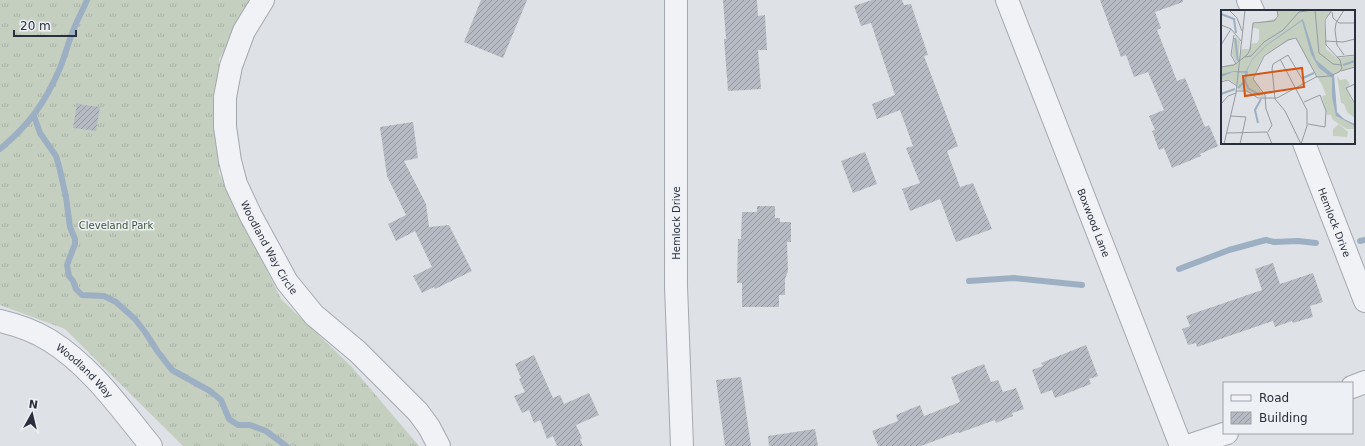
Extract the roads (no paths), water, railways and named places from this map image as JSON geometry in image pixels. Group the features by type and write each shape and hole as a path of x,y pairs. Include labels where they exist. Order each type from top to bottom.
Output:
{"street":[{"name":"Woodland Way Circle","path":"263,0 244,31 231,66 225,97 225,127 230,160 236,184 251,216 287,282 314,316 358,352 418,412 429,427 439,446"},
{"name":"Hemlock Drive","path":"676,0 676,286 682,446"},
{"name":"Boxwood Lane","path":"1007,0 1181,446"},
{"path":"1248,0 1253,10"},
{"name":"Hemlock Drive","path":"1304,144 1365,301"},
{"name":"Woodland Way","path":"0,321 20,326 48,340 75,359 97,380 151,446"},
{"path":"1353,387 1365,382"},
{"path":"1188,446 1224,434"}],"waterway":[{"path":"0,149 20,131 42,103 60,68 87,0"},
{"path":"34,116 40,133 56,156 59,166 66,197 70,227 75,239 75,244 67,265 69,276 76,289 82,295 104,296 116,302 135,319 172,370 210,391 221,400 229,419 238,425 250,425 266,431 286,446"},
{"path":"1179,269 1229,250 1266,240 1274,242 1298,241 1316,243"},
{"path":"1360,241 1365,240"},
{"path":"969,281 1014,278 1082,285"}],"park label":[{"name":"Cleveland Park","path":"116,225"}]}
